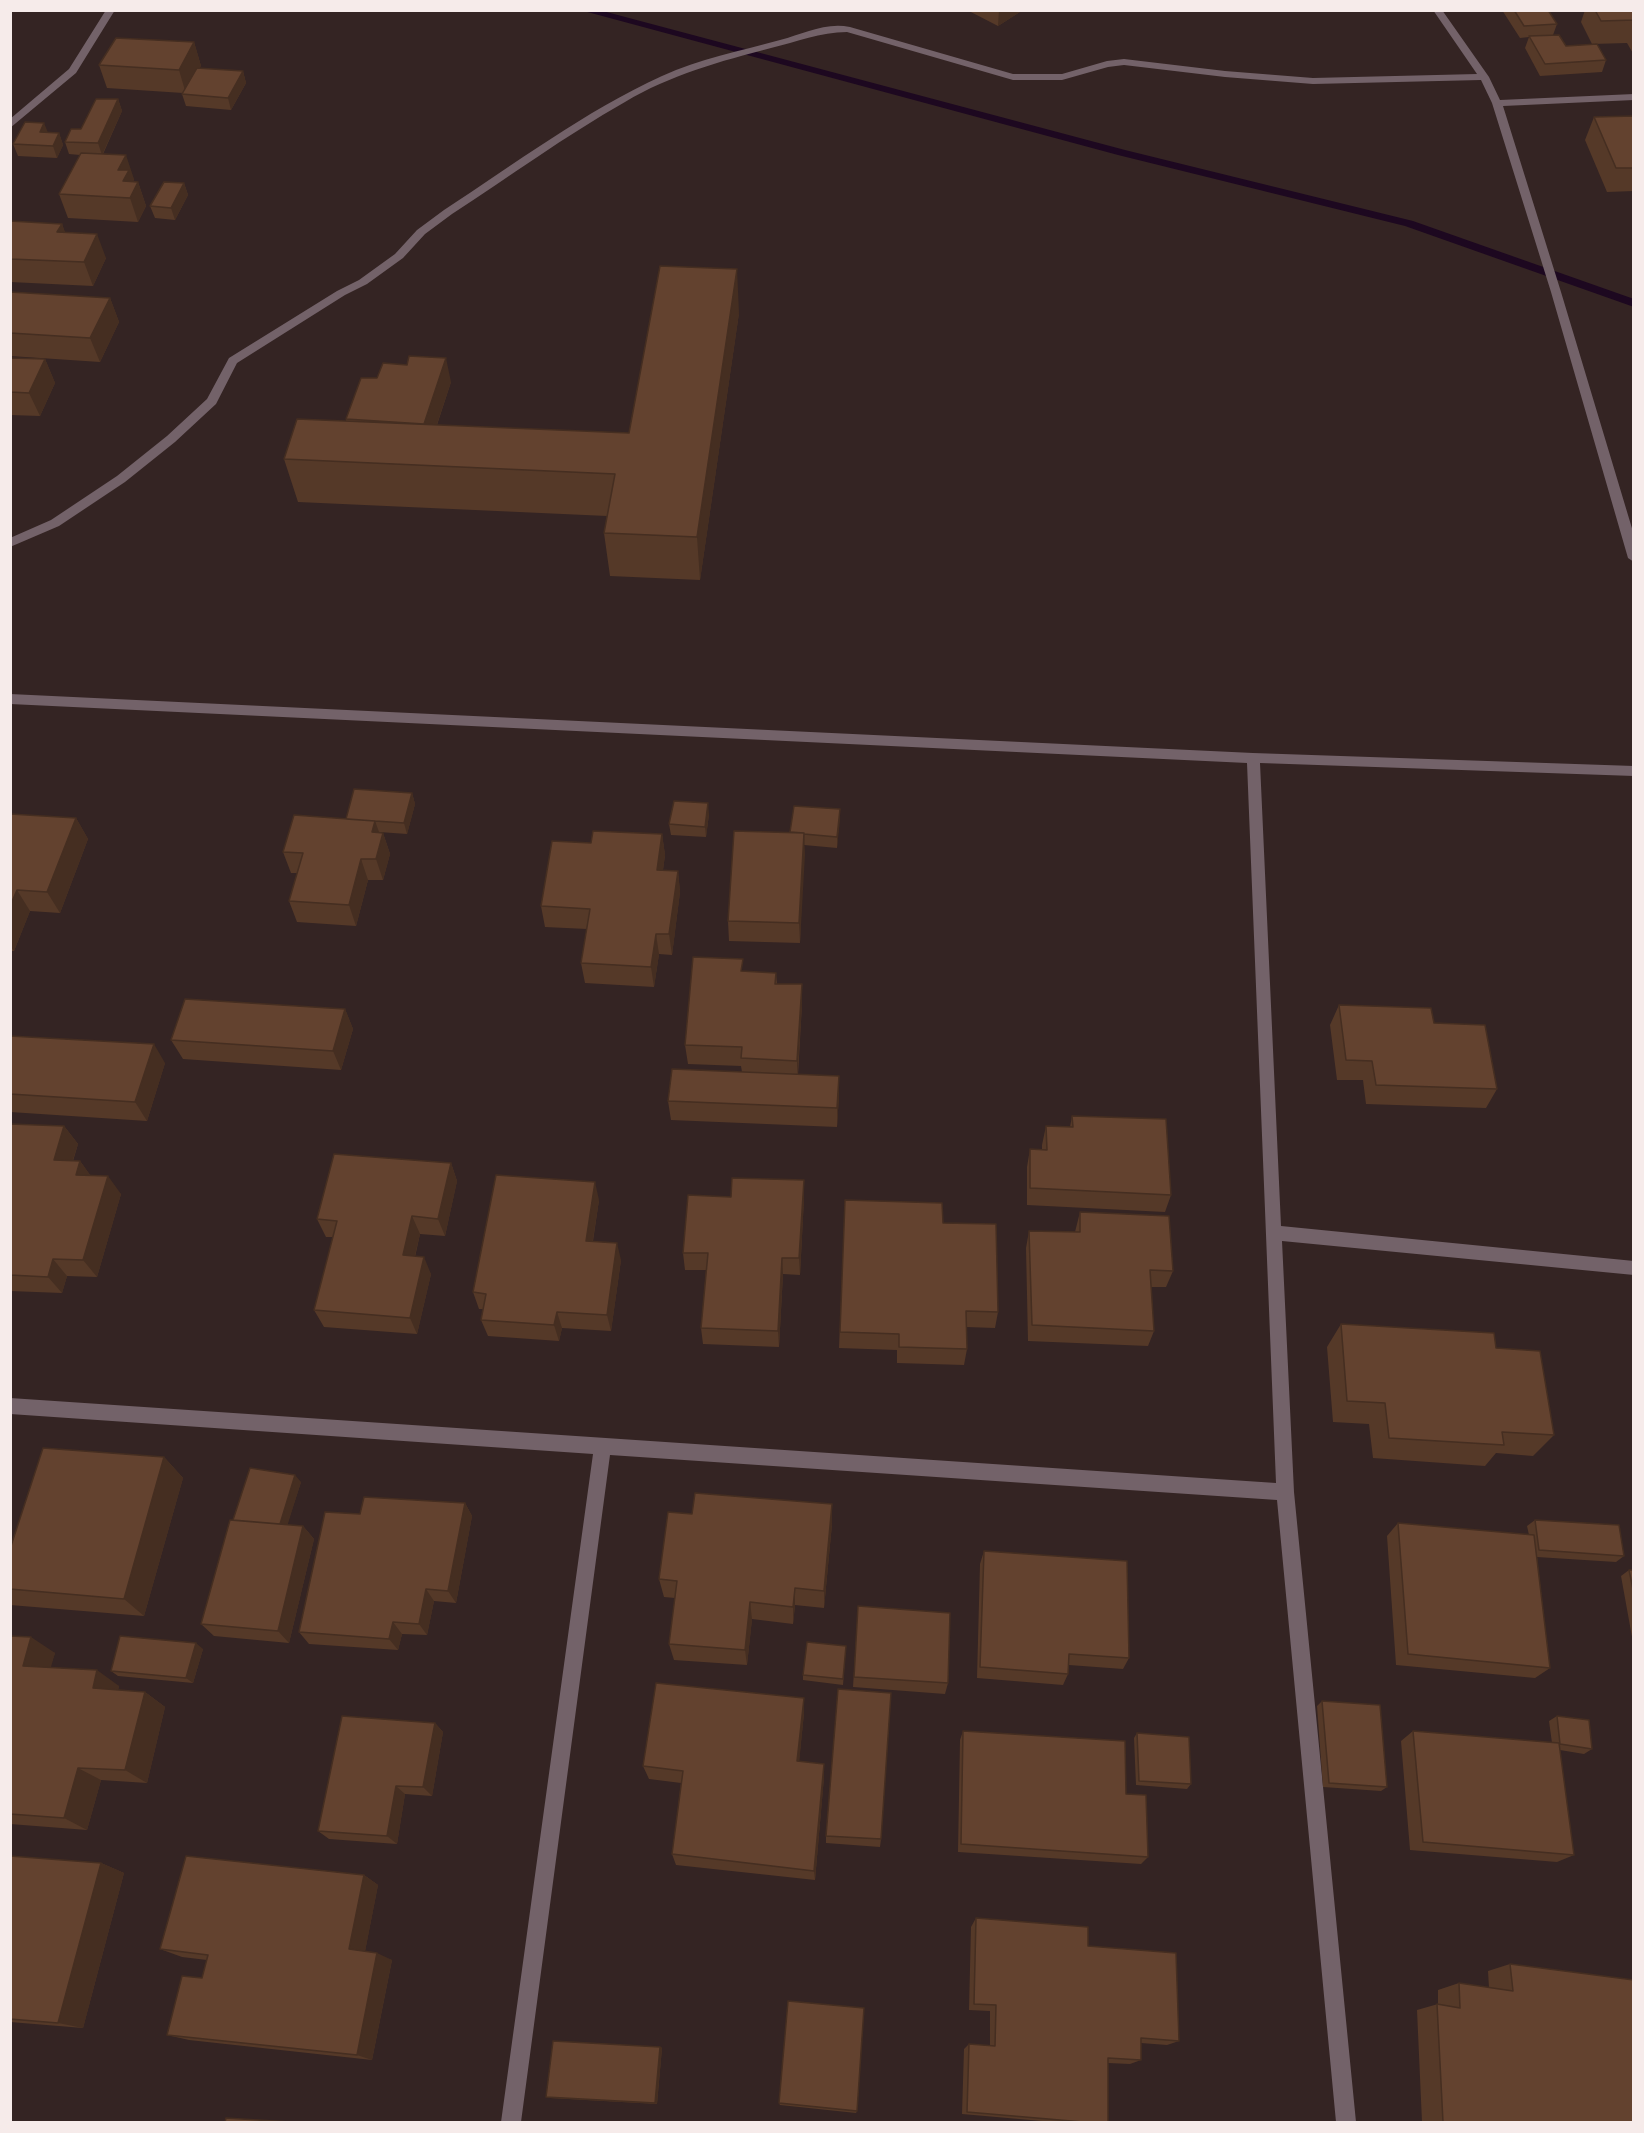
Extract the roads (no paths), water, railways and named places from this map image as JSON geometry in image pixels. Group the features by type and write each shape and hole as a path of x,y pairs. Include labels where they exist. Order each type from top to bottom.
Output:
{"street":[{"path":"10,125 73,71 111,10"},
{"path":"1437,10 1484,77 1497,103 1630,531 1634,558"},
{"path":"10,543 55,523 121,479 212,401 233,362 340,293 363,282 399,256 421,232 448,212 622,99 668,77 719,59 796,39 824,29 835,28 847,29 1013,77 1062,76 1124,62 1312,81 1484,77"},
{"path":"1497,103 1634,97"},
{"path":"10,699 1253,758 1634,771"},
{"path":"1253,758 1285,1492 1347,2122"},
{"path":"1275,1233 1634,1268"},
{"path":"10,1406 1285,1492"},
{"path":"510,2122 603,1446"}],"waterway":[{"path":"585,10 1122,153 1409,223 1634,303"}]}
